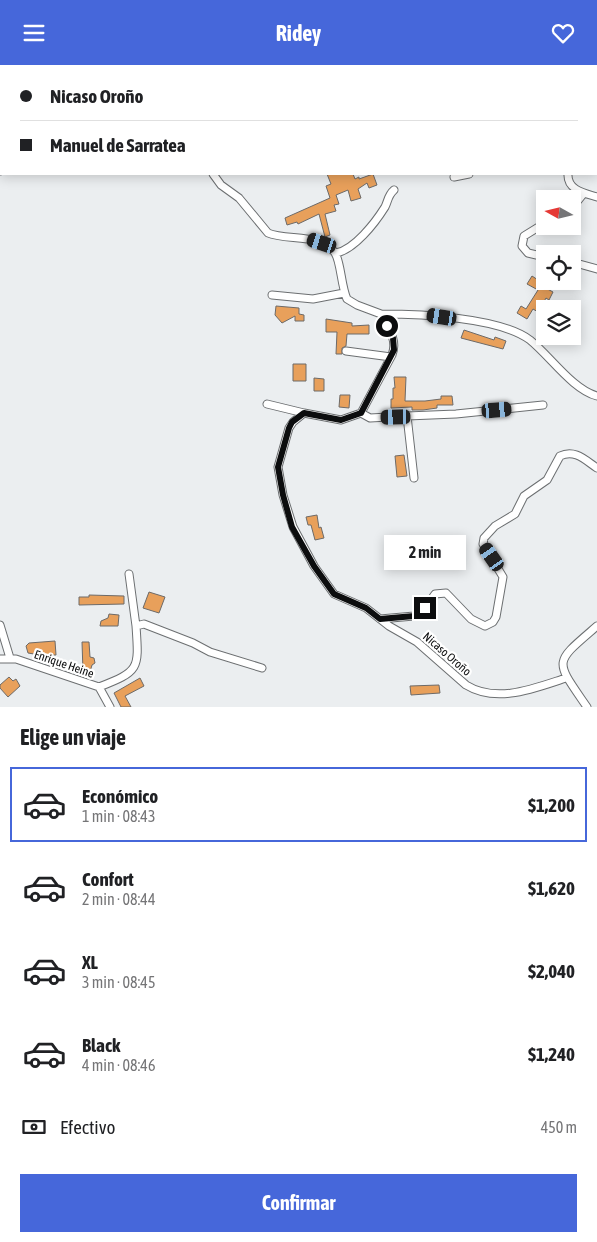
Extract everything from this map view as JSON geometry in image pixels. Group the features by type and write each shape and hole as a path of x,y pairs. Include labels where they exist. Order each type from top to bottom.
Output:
{"street":[{"path":"214,175 221,185 239,198 268,233 312,240 322,243 336,253 344,252 355,244 382,211 394,190"},
{"path":"454,177 464,175"},
{"path":"568,175 570,185 584,193 597,197"},
{"path":"581,197 584,193"},
{"path":"536,229 524,236 522,246 528,253 536,255"},
{"path":"336,253 344,293 352,303 381,314 424,315 493,325 510,330 530,341 582,389 597,396"},
{"path":"581,265 597,269"},
{"path":"272,295 313,299 344,293"},
{"path":"267,404 341,420 361,413 391,357 395,344 381,314"},
{"path":"346,351 391,357"},
{"path":"361,413 370,418 407,417 543,405"},
{"name":"Nicaso Oroño","path":"304,413 292,422 289,428 278,467 292,527 314,566 334,594 366,608 425,648 466,685 482,693 499,694 526,691 566,678"},
{"path":"407,417 414,478"},
{"path":"380,619 414,616 425,608 435,594 446,593 477,623 485,626 493,622 496,617 503,577 483,544 484,538 495,526 512,517 524,496 547,481 557,459 564,454 569,453 580,456 597,468"},
{"path":"99,687 126,675 136,667 138,655 136,626 129,575"},
{"path":"136,626 144,624 193,643 210,652 262,668"},
{"path":"0,625 10,658"},
{"path":"587,707 566,678 563,669 564,657 597,626"},
{"name":"Enrique Heine","path":"0,659 10,658 99,687 110,707"}],"building":[{"path":"327,175 353,175 355,179 359,177 359,179 373,175 377,185 369,188 367,183 358,189 361,198 351,201 348,190 336,195 339,204 334,205 336,211 325,214 330,235 325,237 319,214 298,224 297,222 287,225 285,218 330,198 326,186 331,184"},
{"path":"532,276 536,279 536,289 527,284"},
{"path":"538,290 553,292 549,300 546,298 545,300 536,300 536,311 533,309 527,319 517,313 521,306 526,309"},
{"path":"276,306 299,308 299,314 304,315 304,321 295,321 295,316 282,323 275,315"},
{"path":"326,319 352,323 352,326 369,325 369,334 347,334 346,346 342,348 342,354 336,354 337,332 326,332"},
{"path":"464,330 494,340 495,337 506,341 503,349 461,338"},
{"path":"293,364 306,364 306,381 293,381"},
{"path":"394,377 406,377 405,401 425,401 441,399 441,396 452,396 453,405 437,405 437,408 423,410 412,410 412,407 391,408 393,388 395,388"},
{"path":"314,378 324,379 324,391 314,391"},
{"path":"340,395 350,395 349,408 339,407"},
{"path":"404,455 407,476 397,477 395,456"},
{"path":"317,515 319,528 321,527 324,538 315,540 311,525 308,525 306,517"},
{"path":"149,592 165,597 159,613 143,608"},
{"path":"89,595 124,596 124,604 79,605 79,597 89,597"},
{"path":"109,614 119,615 118,626 100,626 101,621 108,618"},
{"path":"55,641 56,655 28,653 26,646 29,643"},
{"path":"82,642 89,642 90,657 94,658 95,663 92,665 90,672 83,672"},
{"path":"9,677 13,681 16,679 20,686 8,697 0,688 0,685"},
{"path":"140,678 144,686 125,696 131,707 121,707 114,693"},
{"path":"439,685 440,693 411,695 410,686"}],"route":[{"path":"387,326 395,344 394,350 361,413 341,420 304,413 292,422 280,458 278,467 279,478 292,527 314,566 334,594 370,610 380,619 414,616 420,614 425,608"}]}
